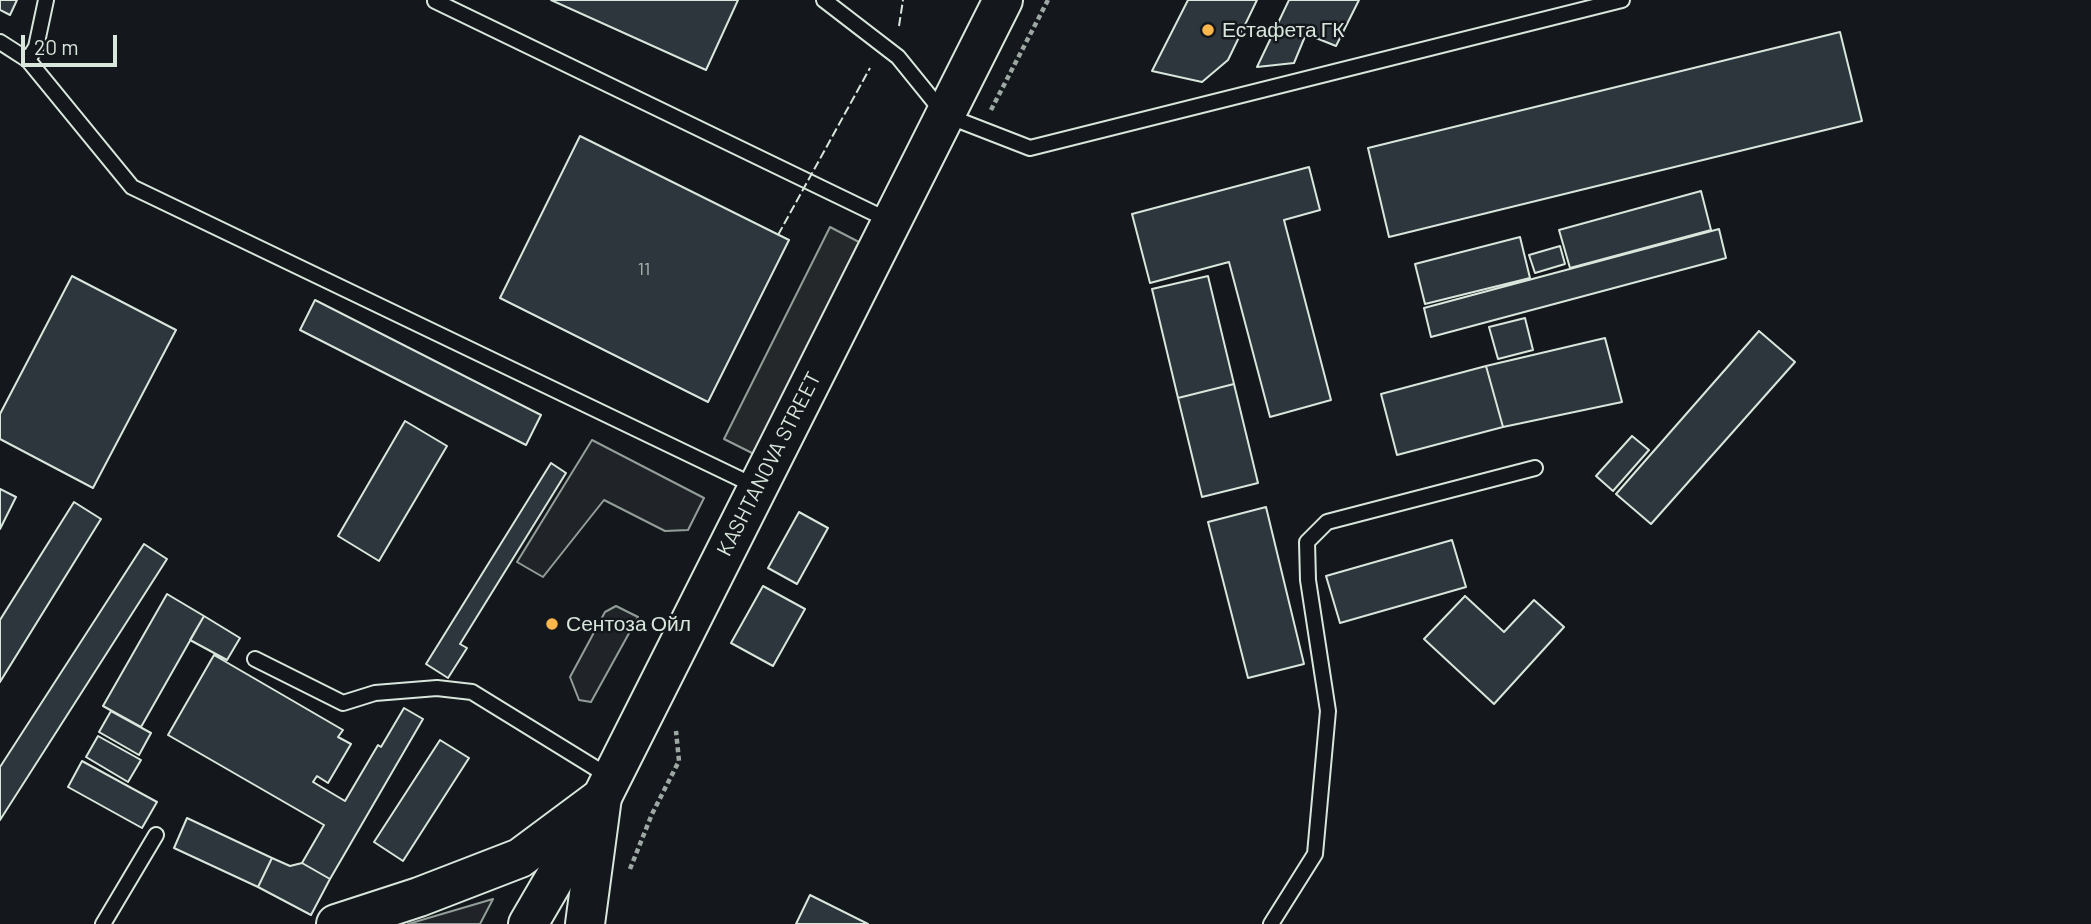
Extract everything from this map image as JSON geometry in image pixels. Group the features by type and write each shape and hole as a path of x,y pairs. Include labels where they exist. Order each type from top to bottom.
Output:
{"street":[{"name":"KASHTANOVA STREET","path":"528,924 606,788 1003,0"},
{"path":"335,924 419,897 520,858 606,788"},
{"path":"586,924 606,788"}],"lane":[{"path":"28,60 36,47 46,0"},
{"path":"824,0 898,57 945,115 1030,148 1622,0"},
{"path":"435,1 891,222"},
{"path":"0,42 28,60 132,187 757,487"},
{"path":"1271,924 1315,854 1328,710 1308,580 1307,542 1327,522 1535,468"},
{"path":"255,659 343,703 375,692 438,688 472,692 606,788"},
{"path":"103,924 156,835"}],"path":[{"path":"630,870 652,814"}],"shaded area":[{"path":"830,227 859,242 754,454 724,439"},
{"path":"592,440 704,498 688,530 665,531 604,500 543,577 517,562"},
{"path":"616,606 638,617 591,702 579,700 570,677 605,612"},
{"path":"493,899 480,924 408,924"}],"building":[{"path":"0,0 17,0 10,15 0,10"},
{"path":"551,0 738,0 706,70"},
{"name":"Естафета ГК","path":"1188,0 1257,0 1228,60 1202,82 1152,71"},
{"path":"1289,0 1359,0 1336,46 1306,34 1294,63 1257,67"},
{"path":"1840,32 1862,121 1389,237 1368,148"},
{"path":"580,136 789,240 708,402 500,298"},
{"path":"1309,167 1320,210 1284,220 1331,400 1270,417 1229,262 1150,283 1132,214"},
{"path":"1701,191 1711,230 1570,268 1559,230"},
{"path":"1719,229 1726,258 1431,337 1424,308"},
{"path":"1520,237 1530,278 1425,304 1415,264"},
{"path":"1560,246 1565,264 1535,273 1529,255"},
{"path":"72,276 176,330 93,488 0,439 0,414"},
{"path":"1208,276 1234,384 1178,398 1152,289"},
{"path":"315,300 541,415 526,445 300,330"},
{"path":"1525,318 1533,350 1498,359 1489,327"},
{"path":"1759,331 1795,362 1651,524 1616,494"},
{"path":"1605,338 1622,402 1503,427 1486,366"},
{"path":"1486,366 1503,427 1397,455 1381,394"},
{"path":"1234,384 1258,483 1202,497 1178,398"},
{"path":"405,421 447,446 379,561 338,536"},
{"path":"1632,436 1649,450 1613,491 1596,476"},
{"path":"551,463 566,473 460,644 467,648 448,678 426,664"},
{"path":"0,489 16,497 0,529"},
{"path":"74,502 101,519 0,682 0,620"},
{"path":"1266,507 1304,664 1248,678 1208,522"},
{"path":"799,512 828,528 797,584 768,568"},
{"path":"1452,540 1466,587 1340,623 1326,576"},
{"path":"144,544 167,559 0,820 0,767"},
{"path":"763,586 805,609 773,666 731,643"},
{"path":"167,594 204,616 141,727 103,706"},
{"path":"1465,596 1504,632 1534,600 1564,627 1494,704 1424,639"},
{"path":"204,616 240,638 227,660 190,640"},
{"path":"214,655 343,730 338,737 351,744 328,783 317,776 313,782 345,801 378,745 381,747 404,708 423,719 330,879 302,863 324,825 168,735"},
{"path":"111,711 151,733 139,755 99,732"},
{"path":"98,736 141,760 128,782 86,757"},
{"path":"440,740 469,758 403,861 374,842"},
{"path":"82,761 157,802 142,828 68,787"},
{"path":"187,818 272,858 258,887 174,848"},
{"path":"272,858 290,866 302,863 330,879 311,915 258,887"},
{"path":"810,895 868,924 796,924"}],"fence":[{"path":"899,26 903,0"},
{"path":"778,235 870,68"}],"place":[{"name":"Естафета ГК","path":"1208,30"},
{"name":"Сентоза Ойл","path":"552,624"}]}
